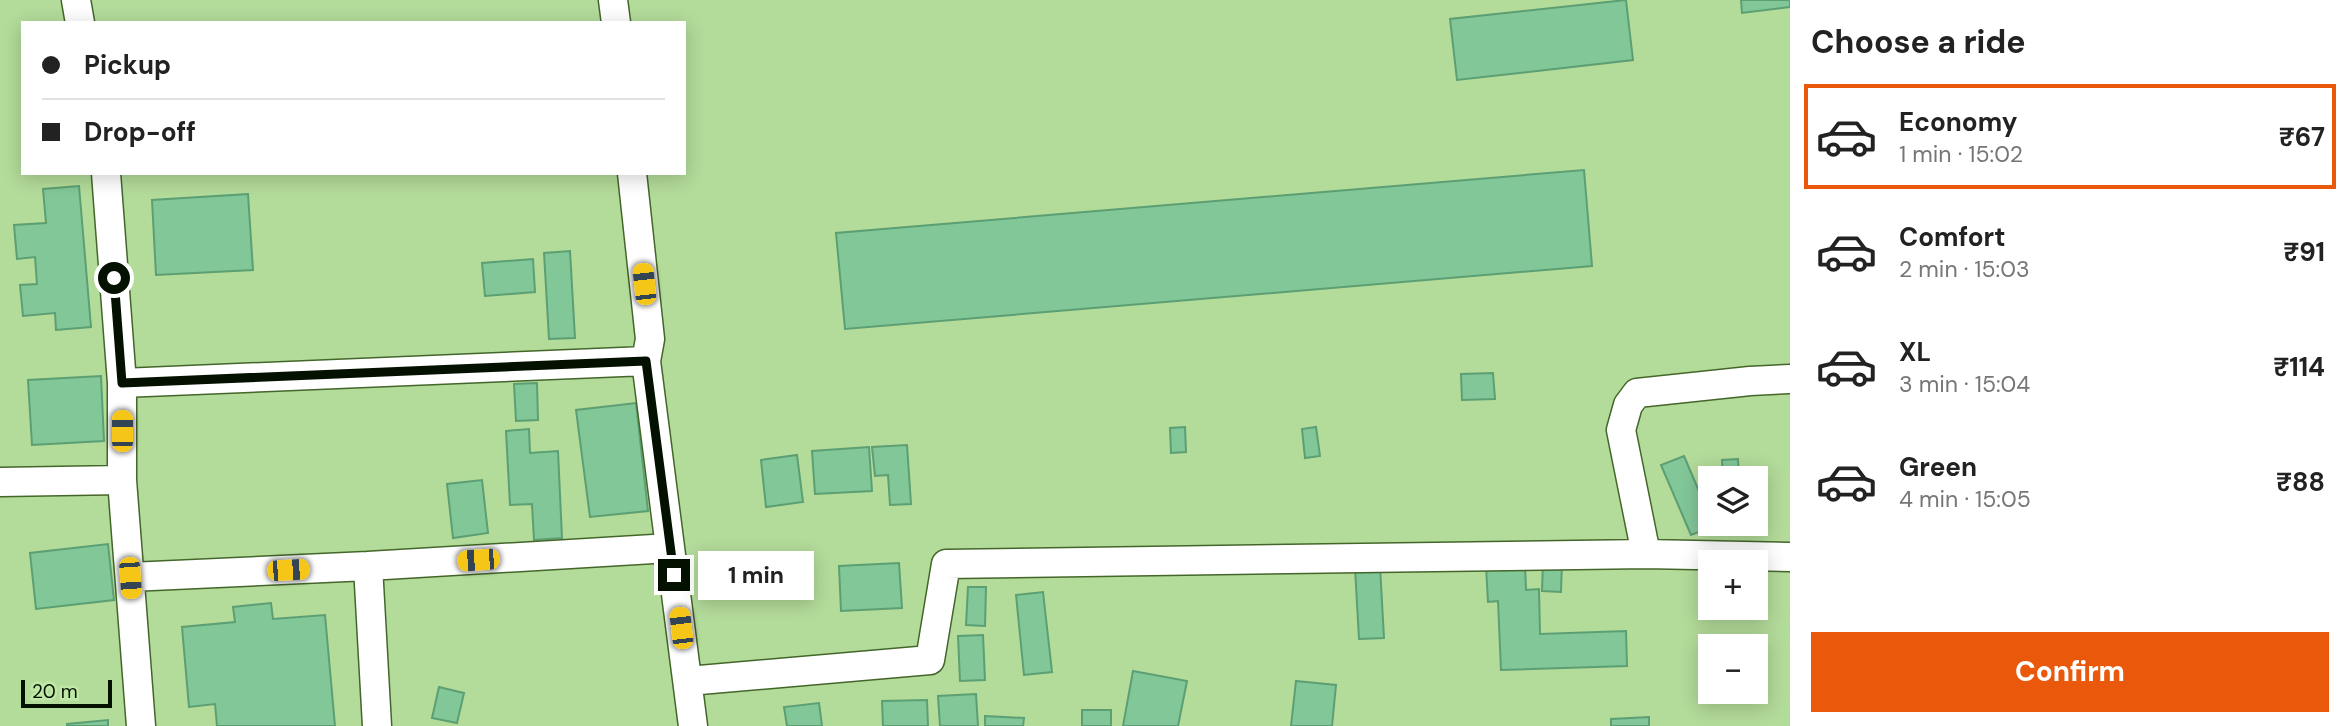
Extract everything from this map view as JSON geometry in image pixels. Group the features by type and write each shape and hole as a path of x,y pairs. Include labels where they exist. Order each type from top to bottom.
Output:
{"street":[{"path":"76,0 80,21"},
{"path":"613,0 616,21"},
{"path":"106,175 122,383 122,480 141,726"},
{"path":"632,175 650,339 646,361 693,726"},
{"path":"122,383 646,361"},
{"path":"1646,554 1621,430 1628,405 1637,393 1790,379"},
{"path":"0,482 122,480"},
{"path":"130,578 670,548"},
{"path":"688,681 930,660 946,564 1646,554 1790,557"},
{"path":"368,566 377,726"}],"building":[{"path":"1626,0 1633,60 1457,80 1450,19"},
{"path":"1741,0 1790,0 1790,7 1742,13"},
{"path":"1584,170 1592,266 845,329 836,233"},
{"path":"79,186 91,327 56,330 55,313 23,316 20,285 37,284 35,257 17,259 14,225 46,223 43,189"},
{"path":"248,194 253,270 156,275 152,200"},
{"path":"570,251 575,338 549,339 544,253"},
{"path":"533,259 535,292 485,296 482,263"},
{"path":"1493,373 1495,399 1462,400 1461,374"},
{"path":"101,376 104,441 32,445 28,380"},
{"path":"537,383 538,420 516,421 514,384"},
{"path":"636,403 648,511 590,517 576,410"},
{"path":"1185,427 1186,452 1171,453 1170,428"},
{"path":"1316,427 1320,456 1305,458 1302,429"},
{"path":"529,429 530,453 558,451 562,538 534,540 532,504 510,505 506,431"},
{"path":"907,445 911,504 890,505 888,475 875,476 872,447"},
{"path":"869,447 872,491 815,494 812,451"},
{"path":"797,455 803,502 766,507 761,460"},
{"path":"1684,456 1698,489 1698,532 1691,535 1661,465"},
{"path":"1738,459 1738,466 1722,466 1722,460"},
{"path":"482,480 488,533 453,538 447,484"},
{"path":"108,544 114,600 36,609 30,553"},
{"path":"1543,560 1562,561 1561,592 1542,591"},
{"path":"899,563 902,608 841,611 839,566"},
{"path":"1525,564 1526,590 1539,589 1540,634 1626,631 1627,666 1501,670 1498,601 1488,602 1486,566"},
{"path":"1380,566 1384,638 1359,639 1355,568"},
{"path":"968,587 986,587 985,626 966,625"},
{"path":"1043,592 1052,672 1024,675 1016,595"},
{"path":"271,603 273,619 325,615 335,726 217,726 215,704 189,707 182,627 235,622 233,607"},
{"path":"983,635 985,680 960,681 958,636"},
{"path":"1133,671 1187,681 1178,726 1123,726"},
{"path":"1296,681 1336,685 1332,726 1291,726"},
{"path":"439,687 464,693 457,723 432,718"},
{"path":"976,694 978,726 940,726 938,696"},
{"path":"927,700 928,726 883,726 882,701"},
{"path":"819,703 822,726 787,726 784,707"},
{"path":"1082,710 1111,710 1111,726 1082,726"},
{"path":"985,716 1024,718 1023,726 985,726"},
{"path":"1649,717 1649,726 1611,726 1611,719"},
{"path":"108,720 108,726 67,726 67,724"}],"route":[{"path":"114,278 122,383 646,361 674,575"}]}
